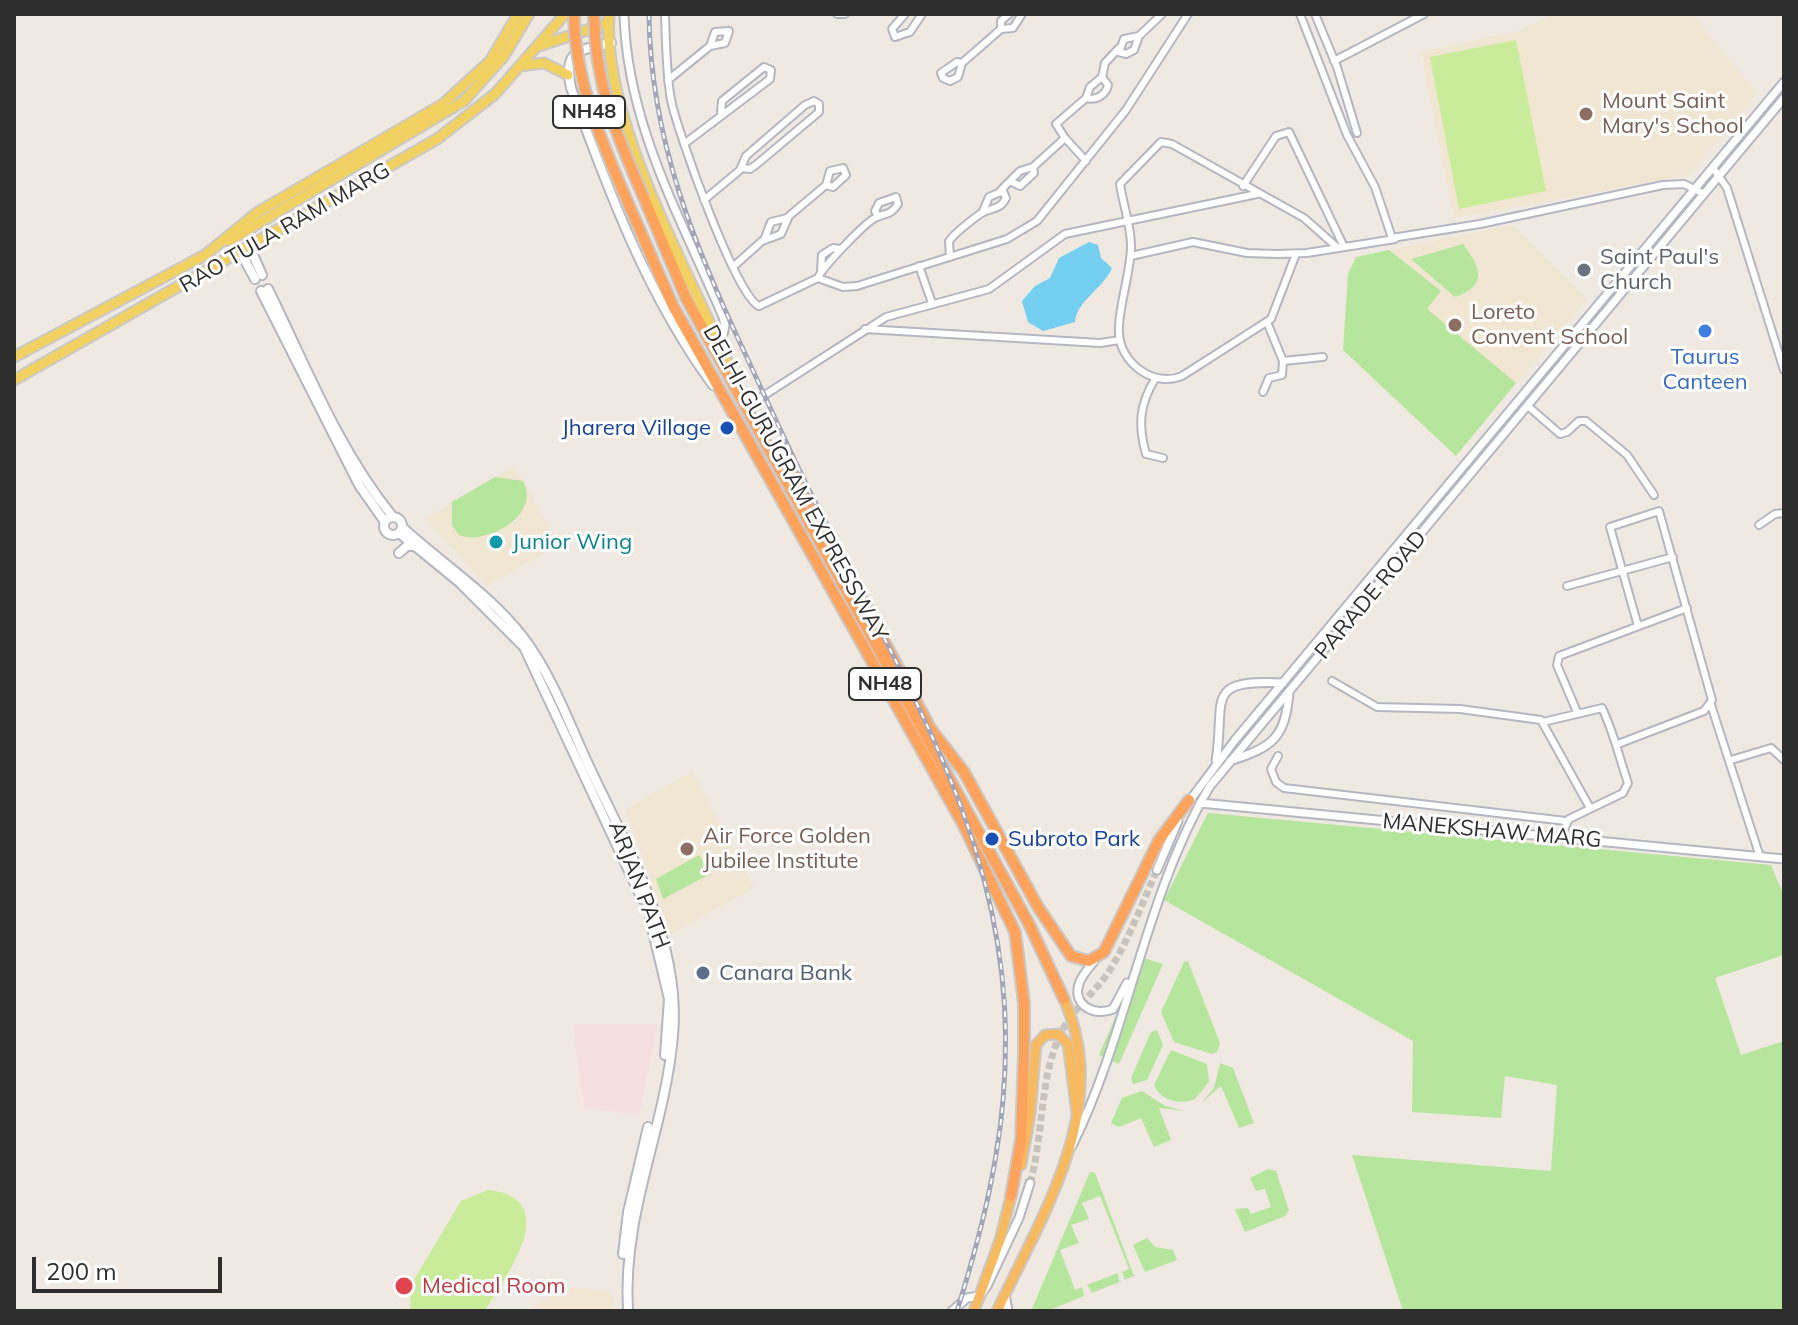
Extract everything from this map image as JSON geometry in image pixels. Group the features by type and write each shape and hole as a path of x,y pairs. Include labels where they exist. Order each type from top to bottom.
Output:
{"highway":[{"name":"DELHI-GURUGRAM EXPRESSWAY","path":"574,14 575,52 589,114 673,306 963,824 1015,932 1024,1003 1024,1053 1021,1140 1012,1191"},
{"name":"DELHI-GURUGRAM EXPRESSWAY","path":"594,14 595,55 607,112 686,298 1029,924 1064,999"},
{"path":"765,442 793,469 930,728 964,772 1058,941 1076,959 1094,961 1113,937 1159,840 1194,802"},
{"name":"NH48","path":"997,1311 1067,1155 1078,1118 1082,1072 1073,1020 1064,999"},
{"path":"1012,1191 1028,1133 1036,1045 1045,1035 1058,1034 1068,1044 1078,1118"},
{"name":"NH48","path":"974,1311 1000,1240 1012,1191"}],"main road":[{"name":"RAO TULA RAM MARG","path":"14,357 205,255 258,212 443,104 490,61 518,14"},
{"path":"205,255 427,127 464,101 504,56 529,14"},
{"name":"RAO TULA RAM MARG","path":"14,380 437,139 495,94 565,14"},
{"path":"535,48 608,18 622,111 638,158 746,407"},
{"path":"611,43 578,51 569,62 568,75 594,151 648,275 682,343 733,411"},
{"path":"520,66 544,63 568,75"},
{"path":"245,251 258,277"},
{"path":"265,290 359,485 389,520 389,534 400,530 400,519 389,520"},
{"name":"ARJAN PATH","path":"400,530 480,602 524,647 642,898 660,955 669,999 668,1035 625,1230 626,1311"},
{"name":"ARJAN PATH","path":"400,530 464,578 526,641 557,695 629,851 660,932 675,997 673,1041 631,1232 626,1311"},
{"path":"399,553 407,546 416,546"}],"street":[{"path":"624,14 630,75 646,139 723,317 725,325 721,344"},
{"path":"665,14 668,80 684,144 704,200 749,298 759,306 819,274 836,258 840,249 878,216"},
{"path":"837,14 845,14"},
{"path":"905,14 892,29 895,37 910,32 921,15"},
{"path":"1001,29 1001,21 1009,14"},
{"path":"962,63 1001,29 1013,28 1022,14"},
{"path":"1119,48 1122,54 1131,52 1138,46 1139,36 1162,14"},
{"path":"819,274 852,288 1007,239 1029,226 1048,210 1126,110 1188,14"},
{"path":"1300,14 1346,132 1375,187 1388,231 1395,239"},
{"path":"1315,14 1357,133"},
{"path":"1334,61 1424,14"},
{"path":"1086,161 1056,124 1086,98 1090,87 1102,77 1105,63 1129,36 1139,36"},
{"path":"668,80 710,46"},
{"path":"684,144 721,113 732,110 770,79 771,70 762,67 754,72 722,101 721,113"},
{"path":"1086,98 1094,99 1106,91 1108,83 1102,77"},
{"name":"PARADE ROAD","path":"1157,870 1215,764 1784,82"},
{"name":"PARADE ROAD","path":"1067,1155 1090,1105 1194,802 1529,407 1784,98"},
{"path":"704,200 742,168 746,156 805,105 814,101 819,104 819,112 757,164 750,169 742,168"},
{"path":"1243,186 1276,136 1289,132 1341,247"},
{"path":"950,257 949,241 983,211 987,199 1012,182 1020,171 1033,167 1065,138"},
{"path":"1296,254 1274,315 1182,376 1155,379 1136,366 1120,340 1131,256 1128,219 1120,184 1161,142 1172,144 1304,218 1341,247"},
{"path":"1012,182 1020,186 1027,183 1034,173 1033,167"},
{"path":"1713,168 1729,194 1780,346 1784,370"},
{"path":"764,240 771,222 787,218 826,185"},
{"path":"1131,256 1193,242 1254,254 1296,254 1395,239 1663,185 1696,188 1704,194"},
{"path":"983,211 995,210 1004,203 1006,198 1001,190"},
{"path":"746,407 892,314 989,289 1065,234 1257,194"},
{"path":"734,266 764,240 781,234 787,218"},
{"path":"819,274 822,255 833,248 840,249"},
{"path":"919,266 932,303"},
{"path":"1263,392 1269,378 1282,375 1283,361 1267,322"},
{"path":"865,329 1100,343 1120,340"},
{"path":"1283,361 1323,357"},
{"path":"1155,379 1144,400 1139,423 1146,454 1163,458"},
{"path":"1529,407 1560,434 1579,421 1586,421 1627,455 1654,495"},
{"path":"1638,626 1610,531 1614,524 1659,511 1709,683 1711,705 1760,857"},
{"path":"1759,525 1775,514 1784,513"},
{"path":"1424,514 1432,521"},
{"path":"1567,586 1673,557"},
{"path":"1577,712 1558,658 1687,608"},
{"path":"1278,756 1271,769 1276,782 1284,788 1566,821 1623,793 1628,786 1618,744 1602,708 1543,722 1460,709 1377,707 1332,681"},
{"path":"1215,764 1218,708 1228,689 1245,682 1284,683 1289,691 1286,719 1279,735 1259,751 1228,761"},
{"path":"1618,744 1704,711 1711,705"},
{"path":"1543,722 1590,808"},
{"path":"1731,760 1771,748 1784,760"},
{"name":"MANEKSHAW MARG","path":"1194,802 1784,859"},
{"path":"1560,838 1566,821"},
{"path":"1094,961 1079,983 1078,993 1088,1009 1104,1013 1117,1005 1140,956"},
{"path":"952,1311 967,1298 980,1296 1000,1262 1030,1183"},
{"path":"1005,1294 1008,1311"}],"shaded area":[{"name":"Mount Saint Mary's School","path":"1555,14 1692,14 1757,94 1689,175 1454,218 1421,52 1518,31"},
{"name":"Loreto Convent School","path":"1513,225 1587,299 1456,456 1343,350 1348,274 1356,257"},
{"path":"514,466 560,545 487,585 425,519"},
{"name":"Air Force Golden Jubilee Institute","path":"692,772 754,888 671,934 626,809"},
{"path":"573,1024 658,1024 639,1116 584,1107"},
{"path":"562,1287 612,1292 614,1311 529,1311"}],"green space":[{"path":"1516,40 1546,191 1459,209 1430,57"},
{"path":"1463,244 1474,260 1478,275 1473,287 1455,297 1411,259"},
{"path":"1389,250 1441,291 1427,309 1516,383 1456,456 1343,350 1348,274 1356,257"},
{"path":"495,477 523,481 527,494 525,505 518,516 496,532 483,536 459,535 452,525 452,502"},
{"path":"1208,813 1771,865 1784,896 1784,955 1715,978 1741,1055 1784,1041 1784,1311 1403,1311 1352,1155 1551,1171 1557,1085 1505,1076 1501,1118 1412,1112 1413,1041 1164,900"},
{"path":"699,855 710,874 663,899 656,879"},
{"path":"1141,957 1163,964 1119,1064 1099,1055"},
{"path":"1188,961 1220,1043 1217,1052 1212,1054 1174,1042 1161,1012 1184,962"},
{"path":"1157,1030 1163,1045 1147,1080 1133,1084 1131,1078 1151,1032"},
{"path":"1171,1050 1207,1064 1209,1082 1195,1099 1183,1102 1171,1100 1161,1095 1154,1085"},
{"path":"1220,1063 1233,1068 1254,1123 1239,1128 1221,1086 1201,1103 1214,1088"},
{"path":"1142,1091 1165,1106 1186,1111 1159,1108 1171,1140 1154,1147 1141,1118 1119,1127 1111,1123 1122,1098"},
{"path":"1268,1169 1276,1171 1289,1210 1285,1216 1245,1232 1235,1209 1248,1208 1251,1214 1271,1207 1265,1189 1256,1191 1250,1178"},
{"path":"1090,1172 1095,1173 1134,1276 1125,1280 1122,1272 1129,1269 1100,1196 1082,1203 1089,1219 1071,1225 1079,1243 1060,1250 1075,1290 1082,1287 1084,1296 1047,1311 1031,1311"},
{"path":"488,1190 511,1196 523,1208 526,1223 523,1242 515,1261 485,1311 410,1311 411,1285 461,1201"},
{"path":"1147,1238 1155,1247 1173,1250 1177,1260 1145,1272 1133,1245"},
{"path":"1118,1273 1119,1281 1123,1280 1092,1293 1087,1285"}],"water":[{"path":"1089,242 1098,245 1101,258 1112,268 1080,308 1075,322 1043,331 1028,322 1022,301 1035,286 1050,278 1059,258"}],"tunnel":[{"path":"1030,1183 1054,1050 1066,1024 1117,958 1157,870"}],"railway":[{"path":"649,14 651,61 658,106 667,150 694,236 793,456 931,735 958,798 979,862 995,927 1004,996 1005,1068 1000,1130 975,1251 957,1311"}],"place":[{"name":"Mount Saint Mary's School","path":"1586,114"},
{"name":"Saint Paul's Church","path":"1584,270"},
{"name":"Loreto Convent School","path":"1455,325"},
{"name":"Taurus Canteen","path":"1705,331"},
{"name":"Jharera Village","path":"727,428"},
{"name":"Junior Wing","path":"496,542"},
{"name":"Subroto Park","path":"992,839"},
{"name":"Air Force Golden Jubilee Institute","path":"687,849"},
{"name":"Canara Bank","path":"703,973"},
{"name":"Medical Room","path":"404,1286"}]}
